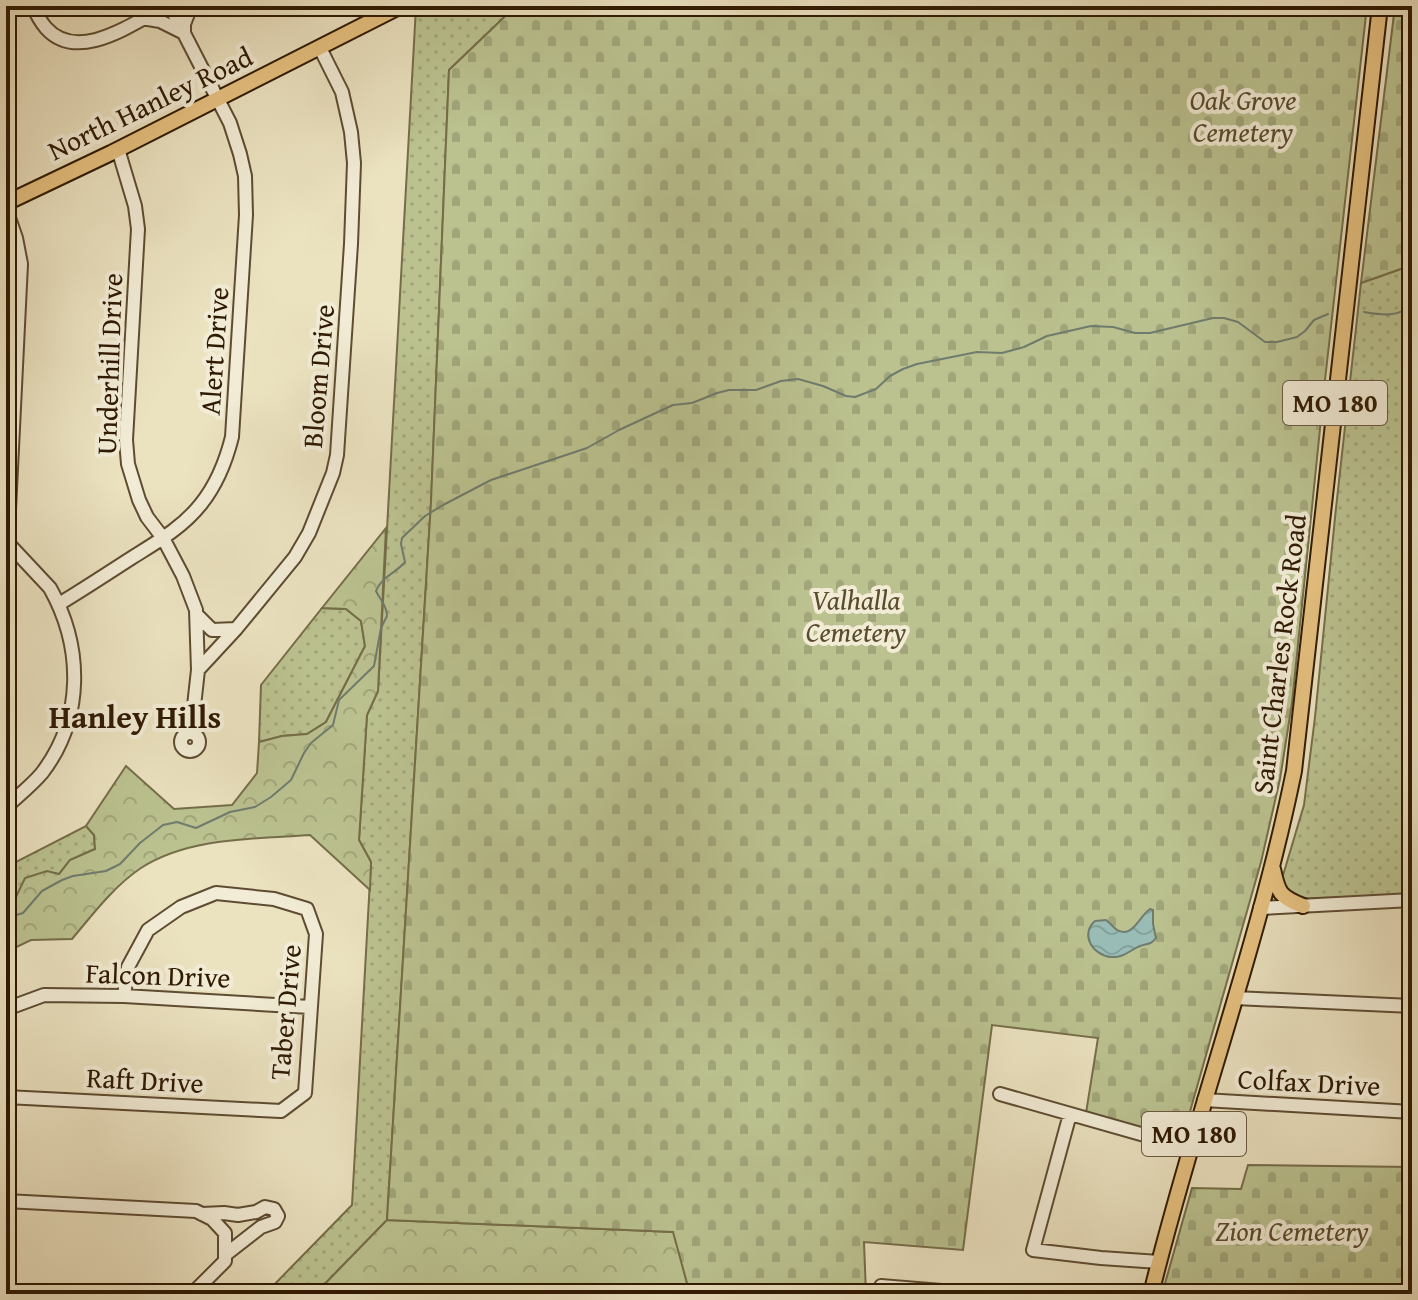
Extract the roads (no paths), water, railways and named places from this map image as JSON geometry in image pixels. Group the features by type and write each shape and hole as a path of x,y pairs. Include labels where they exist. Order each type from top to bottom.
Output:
{"main road":[{"name":"North Hanley Road","path":"6,203 401,6"},
{"name":"Saint Charles Rock Road","path":"1151,1294 1272,866 1291,785 1300,730 1380,6"},
{"path":"1272,866 1277,889 1284,899 1303,906"}],"street":[{"path":"33,6 46,29 58,38 74,42 90,42 168,6"},
{"name":"Alert Drive","path":"59,604 183,523 212,489 232,437 247,198 245,176 237,141 218,99 168,6"},
{"path":"142,18 160,21 184,33 191,6"},
{"name":"Bloom Drive","path":"198,670 295,557 309,533 337,455 351,256 354,163 342,92 320,48"},
{"name":"Underhill Drive","path":"118,149 135,206 138,229 126,440 128,464 143,509 183,576 196,610 198,670 191,733"},
{"path":"6,209 21,264 6,571"},
{"path":"6,807 41,774 65,735 73,704 75,669 59,604 50,588 7,542"},
{"path":"197,615 212,630 236,629"},
{"name":"Taber Drive","path":"124,996 128,967 148,930 181,907 216,893 274,899 307,909 316,934 305,1093 281,1111"},
{"path":"1260,908 1412,900"},
{"name":"Falcon Drive","path":"6,1009 44,995 124,996 310,1007"},
{"path":"1235,998 1412,1006"},
{"path":"1000,1094 1190,1148"},
{"name":"Raft Drive","path":"6,1097 281,1111"},
{"name":"Colfax Drive","path":"1204,1100 1412,1112"},
{"path":"1070,1114 1033,1250 1159,1262"},
{"path":"6,1201 196,1211 212,1219 225,1233 225,1261 192,1294"},
{"path":"202,1214 248,1214 265,1207 274,1209 278,1216 275,1222 261,1227 225,1255"},
{"path":"881,1286 978,1294"}],"water":[{"path":"1150,909 1153,910 1156,938 1151,943 1111,957 1098,952 1090,943 1088,932 1095,921 1106,920 1117,930 1128,931"}],"waterway":[{"path":"1364,312 1388,314 1405,309 1412,283"},
{"path":"6,918 23,913 42,891 62,880 106,871 120,864 163,825 177,822 196,828 230,812 255,807 291,780 311,743 333,725 339,700 374,666 381,628 387,616 376,591 381,582 405,562 402,538 425,516 491,480 587,448 673,405 692,403 729,390 756,390 798,379 855,397 876,389 890,376 917,364 977,352 1002,353 1047,336 1091,326 1150,333 1224,318 1238,322 1265,342 1277,342 1297,337 1314,320 1328,314"}],"district":[{"name":"Hanley Hills","path":"135,717"}],"park label":[{"name":"Oak Grove Cemetery","path":"1243,116"},
{"name":"Valhalla Cemetery","path":"856,616"},
{"name":"Zion Cemetery","path":"1292,1231"}]}
